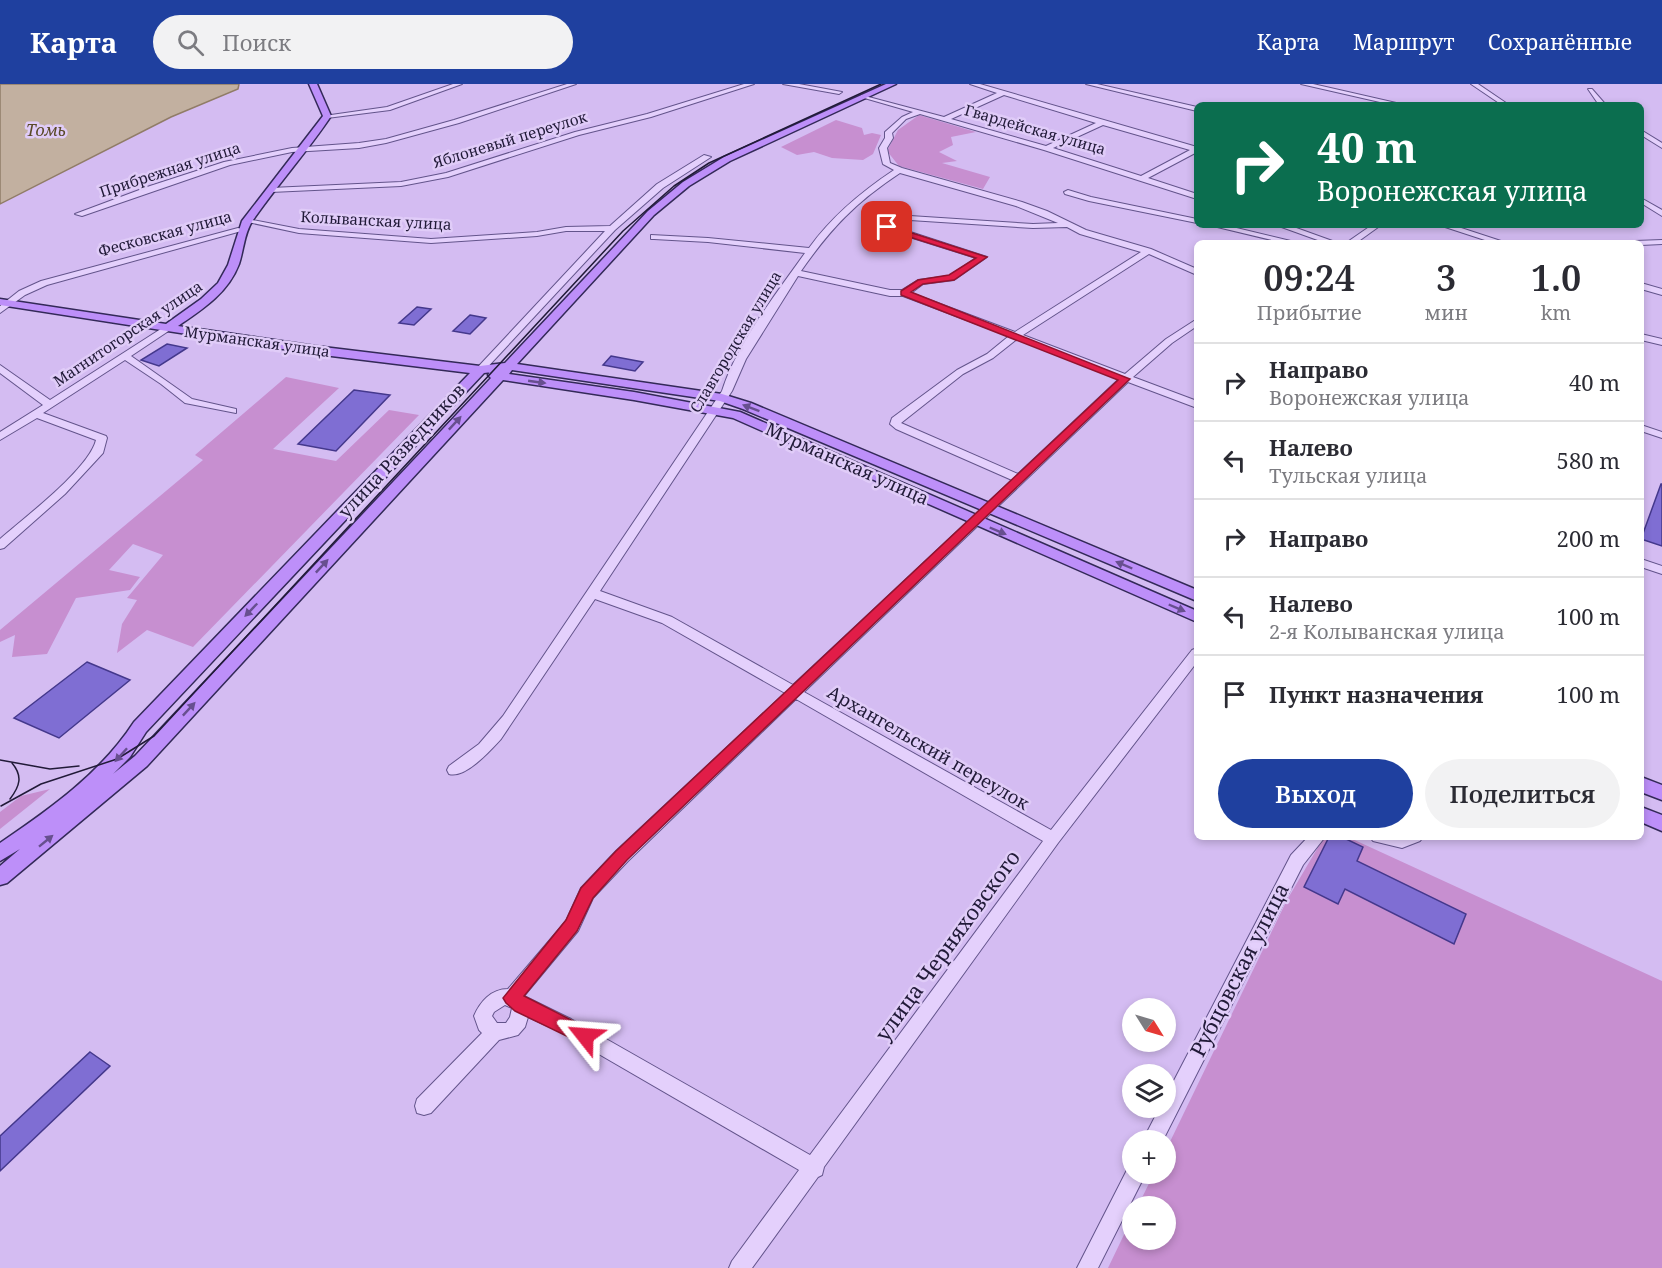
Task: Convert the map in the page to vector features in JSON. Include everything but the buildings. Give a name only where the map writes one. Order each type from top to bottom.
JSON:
[{"type":"main road","points":[[313,84],[327,116]]},
{"type":"main road","name":"улица Разведчиков","points":[[0,877],[141,761],[636,226],[686,184],[727,159],[892,84]]},
{"type":"main road","name":"Фесковская улица","points":[[244,226],[327,116]]},
{"type":"main road","name":"Магнитогорская улица","points":[[167,328],[202,304],[222,285],[233,263],[244,226]]},
{"type":"main road","name":"Мурманская улица","points":[[3,305],[315,350],[503,371],[718,404],[792,424],[1194,595]]},
{"type":"main road","name":"улица Разведчиков","points":[[0,853],[65,807],[115,762],[140,727],[480,370]]},
{"type":"main road","name":"Мурманская улица","points":[[718,404],[736,416],[781,433],[975,521],[1194,616]]},
{"type":"main road","points":[[1644,785],[1662,793]]},
{"type":"main road","points":[[1644,815],[1662,823]]},
{"type":"street","points":[[327,116],[388,109],[459,84]]},
{"type":"street","name":"Прибрежная улица","points":[[79,214],[227,164],[305,148],[354,147],[388,141],[573,84]]},
{"type":"street","name":"Яблоневый переулок","points":[[271,190],[401,184],[448,175],[566,136],[649,116],[752,84]]},
{"type":"street","points":[[786,84],[839,92]]},
{"type":"street","points":[[973,84],[1194,149]]},
{"type":"street","points":[[1089,84],[1194,109]]},
{"type":"street","points":[[1304,84],[1388,102]]},
{"type":"street","points":[[1474,84],[1501,102]]},
{"type":"street","points":[[1590,90],[1600,102]]},
{"type":"street","points":[[944,118],[1003,93]]},
{"type":"street","name":"Гвардейская улица","points":[[863,96],[944,118],[1004,138],[1047,148],[1194,196]]},
{"type":"street","points":[[920,112],[904,118],[888,132],[889,138],[883,148],[887,164],[898,170],[1028,207],[1069,225],[1148,251],[1194,271]]},
{"type":"street","points":[[1047,148],[1103,122]]},
{"type":"street","points":[[1644,134],[1662,146]]},
{"type":"street","points":[[1143,178],[1194,151]]},
{"type":"street","name":"улица Разведчиков","points":[[480,370],[612,228],[660,186],[707,157]]},
{"type":"street","name":"Славгородская улица","points":[[454,770],[472,760],[488,746],[508,720],[727,391],[728,383],[739,361],[810,251],[843,213],[898,170]]},
{"type":"street","points":[[1068,192],[1089,199],[1194,220]]},
{"type":"street","points":[[1644,202],[1662,214]]},
{"type":"street","points":[[904,293],[921,282],[951,278],[983,257],[887,227],[892,221],[910,218],[1033,226],[1069,225]]},
{"type":"street","name":"Колыванская улица","points":[[244,226],[431,241],[537,234],[566,229],[612,228]]},
{"type":"street","name":"Фесковская улица","points":[[3,305],[44,283],[244,226]]},
{"type":"street","points":[[1227,228],[1281,240]]},
{"type":"street","points":[[1290,228],[1325,240]]},
{"type":"street","points":[[1354,240],[1372,228]]},
{"type":"street","points":[[1453,228],[1493,240]]},
{"type":"street","points":[[1296,230],[1302,240]]},
{"type":"street","points":[[654,237],[708,240],[810,251]]},
{"type":"street","points":[[1644,243],[1662,242]]},
{"type":"street","points":[[1019,479],[895,424],[896,420],[960,372],[990,356],[1015,336],[1148,251]]},
{"type":"street","points":[[796,273],[890,293],[904,293],[1194,404]]},
{"type":"street","points":[[1644,287],[1662,292]]},
{"type":"street","points":[[517,1001],[572,926],[587,893],[601,878],[1125,379],[1168,341],[1194,324]]},
{"type":"street","name":"Магнитогорская улица","points":[[0,437],[167,328]]},
{"type":"street","points":[[1644,338],[1662,342]]},
{"type":"street","points":[[125,356],[189,401],[232,411]]},
{"type":"street","points":[[0,368],[50,405]]},
{"type":"street","points":[[0,545],[61,492],[99,451],[102,438],[36,414]]},
{"type":"street","points":[[1644,429],[1662,435]]},
{"type":"street","points":[[1644,564],[1662,570]]},
{"type":"street","name":"Архангельский переулок","points":[[592,593],[667,620],[1053,839]]},
{"type":"street","name":"улица Черняховского","points":[[740,1268],[1053,839],[1194,657]]},
{"type":"street","name":"Рубцовская улица","points":[[1158,1130],[1297,860],[1314,840]]},
{"type":"street","points":[[1392,840],[1402,842],[1407,840]]},
{"type":"street","points":[[517,1001],[522,1017],[513,1028],[504,1033],[494,1033],[486,1028],[483,1020],[485,1010],[492,1002],[502,997],[517,1001],[565,1025],[815,1168]]},
{"type":"street","points":[[424,1106],[494,1033]]},
{"type":"street","points":[[1087,1268],[1130,1184]]},
{"type":"shaded area","points":[[919,115],[976,132],[951,137],[953,145],[939,152],[957,161],[942,163],[990,177],[983,189],[899,166],[887,151],[898,130]]},
{"type":"shaded area","points":[[836,120],[862,128],[864,135],[872,133],[881,135],[873,154],[863,160],[832,158],[814,152],[797,155],[781,147]]},
{"type":"shaded area","points":[[286,377],[339,388],[273,449],[336,461],[389,410],[419,415],[193,647],[147,630],[117,653],[122,624],[137,600],[127,598],[163,555],[133,544],[109,570],[140,577],[130,590],[76,598],[47,654],[12,657],[15,635],[0,642],[0,630],[203,460],[195,455]]},
{"type":"shaded area","points":[[50,789],[0,829],[0,812],[21,796]]},
{"type":"shaded area","points":[[1322,840],[1355,840],[1662,981],[1662,1268],[1108,1268],[1122,1239],[1122,1250],[1176,1250],[1176,1196],[1143,1196],[1149,1184],[1176,1184],[1176,1130],[1287,900]]},
{"type":"water","name":"Томь","points":[[0,84],[239,84],[238,89],[171,117],[0,204]]},
{"type":"tram line","points":[[1,806],[41,784],[117,759],[154,736],[623,231],[674,186],[709,163],[881,84]]},
{"type":"tram line","points":[[0,760],[50,769],[79,766]]},
{"type":"tram line","points":[[10,799],[19,781],[18,772],[12,763]]},
{"type":"route","points":[[585,1036],[521,1005],[512,998],[572,926],[587,893],[622,856],[1125,379],[904,293],[916,283],[951,278],[983,257],[887,227]]}]
